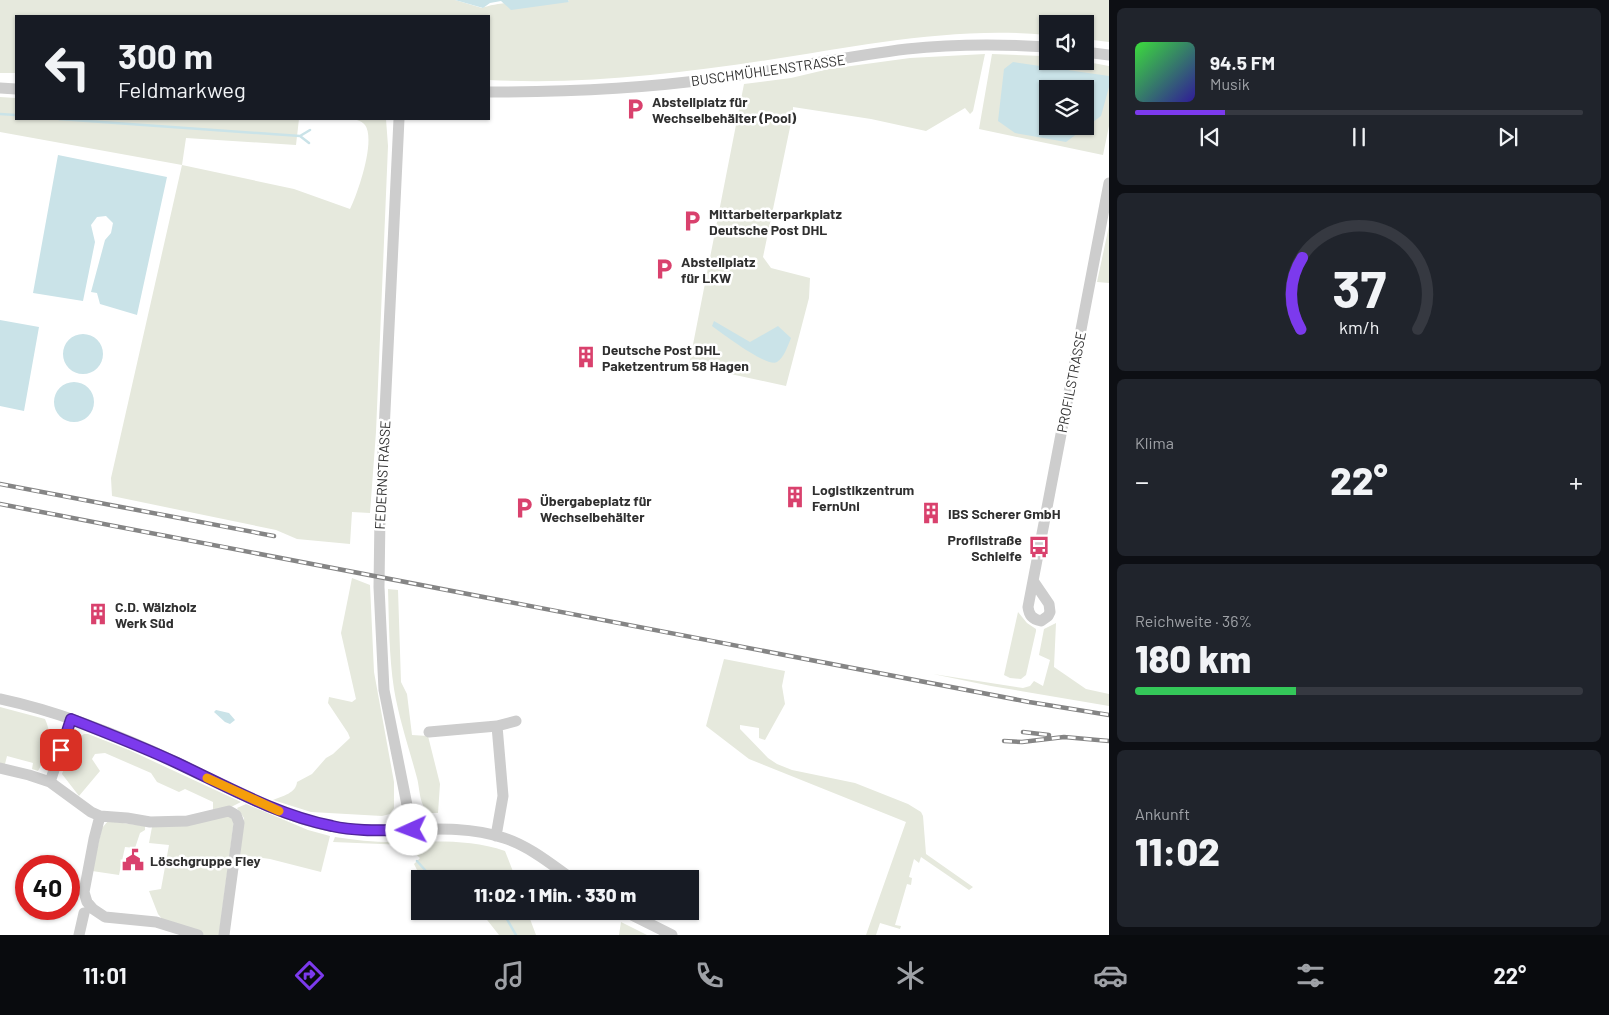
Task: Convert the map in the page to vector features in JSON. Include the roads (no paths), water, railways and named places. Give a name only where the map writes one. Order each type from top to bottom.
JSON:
[{"type":"street","name":"BUSCHMÜHLENSTRASSE","points":[[490,92],[553,92],[661,85],[769,71],[908,49],[990,44],[1039,47]]},
{"type":"street","points":[[1094,53],[1109,55]]},
{"type":"street","points":[[0,88],[15,89]]},
{"type":"street","name":"FEDERNSTRASSE","points":[[399,120],[379,537],[379,587],[384,690],[412,830]]},
{"type":"street","name":"PROFILSTRASSE","points":[[1034,582],[1042,530],[1109,182]]},
{"type":"street","points":[[0,699],[71,719],[149,750],[286,814],[312,822],[344,828],[465,831],[496,836],[506,838],[530,850],[559,870]]},
{"type":"street","points":[[50,782],[71,719]]},
{"type":"street","points":[[429,732],[497,726],[516,721]]},
{"type":"street","points":[[496,836],[503,796],[497,726]]},
{"type":"street","points":[[0,768],[50,782],[91,812],[100,816],[150,822],[187,821],[222,812],[231,812],[236,815],[239,823],[224,935]]},
{"type":"street","points":[[100,816],[84,892],[87,902],[93,909],[105,917],[156,922],[198,935]]},
{"type":"street","points":[[79,935],[84,913]]},
{"type":"street","points":[[642,920],[672,935]]},
{"type":"water","points":[[455,0],[568,0],[569,2],[511,10],[501,1],[490,3],[483,8]]},
{"type":"water","points":[[1013,62],[1039,66],[1039,70],[1068,70],[1109,76],[1109,87],[1101,116],[1094,121],[1094,80],[1039,80],[1039,135],[1075,135],[1066,142],[1015,133],[998,121],[1004,69]]},
{"type":"water","points":[[58,155],[167,177],[137,315],[100,304],[97,293],[91,292],[105,240],[111,233],[113,223],[106,216],[97,217],[91,225],[95,242],[83,301],[33,293]]},
{"type":"water","points":[[0,320],[39,327],[24,411],[0,406]]},
{"type":"water","points":[[714,321],[750,342],[778,326],[791,338],[782,358],[777,362],[772,362],[764,360],[745,349],[712,326]]},
{"type":"water","points":[[83,334],[97,340],[103,354],[97,368],[83,374],[69,368],[63,354],[69,340]]},
{"type":"water","points":[[70,382],[78,382],[85,385],[91,391],[94,402],[91,413],[85,419],[78,422],[70,422],[63,419],[57,413],[54,406],[54,398],[57,391],[63,385]]},
{"type":"water","points":[[216,710],[229,713],[235,720],[230,724],[225,722],[214,712]]},
{"type":"waterway","points":[[0,114],[15,115]]},
{"type":"waterway","points":[[73,120],[300,136],[310,130]]},
{"type":"waterway","points":[[300,136],[309,143]]},
{"type":"waterway","points":[[417,861],[425,870]]},
{"type":"waterway","points":[[507,920],[516,935]]},
{"type":"railway","points":[[0,484],[274,536]]},
{"type":"railway","points":[[0,504],[1029,702],[1109,715]]},
{"type":"railway","points":[[1023,732],[1049,735]]},
{"type":"railway","points":[[1004,741],[1022,742],[1064,737],[1109,741]]},
{"type":"place","name":"Abstellplatz für Wechselbehälter (Pool)","points":[[635,109]]},
{"type":"place","name":"Mittarbeiterparkplatz Deutsche Post DHL","points":[[692,221]]},
{"type":"place","name":"Abstellplatz für LKW","points":[[664,269]]},
{"type":"place","name":"Deutsche Post DHL Paketzentrum 58 Hagen","points":[[586,357]]},
{"type":"place","name":"Logistikzentrum FernUni","points":[[795,497]]},
{"type":"place","name":"Übergabeplatz für Wechselbehälter","points":[[524,508]]},
{"type":"place","name":"IBS Scherer GmbH","points":[[931,513]]},
{"type":"place","name":"Profilstraße Schleife","points":[[1039,547]]},
{"type":"place","name":"C.D. Wälzholz Werk Süd","points":[[98,614]]},
{"type":"place","name":"Löschgruppe Fley","points":[[133,860]]}]
